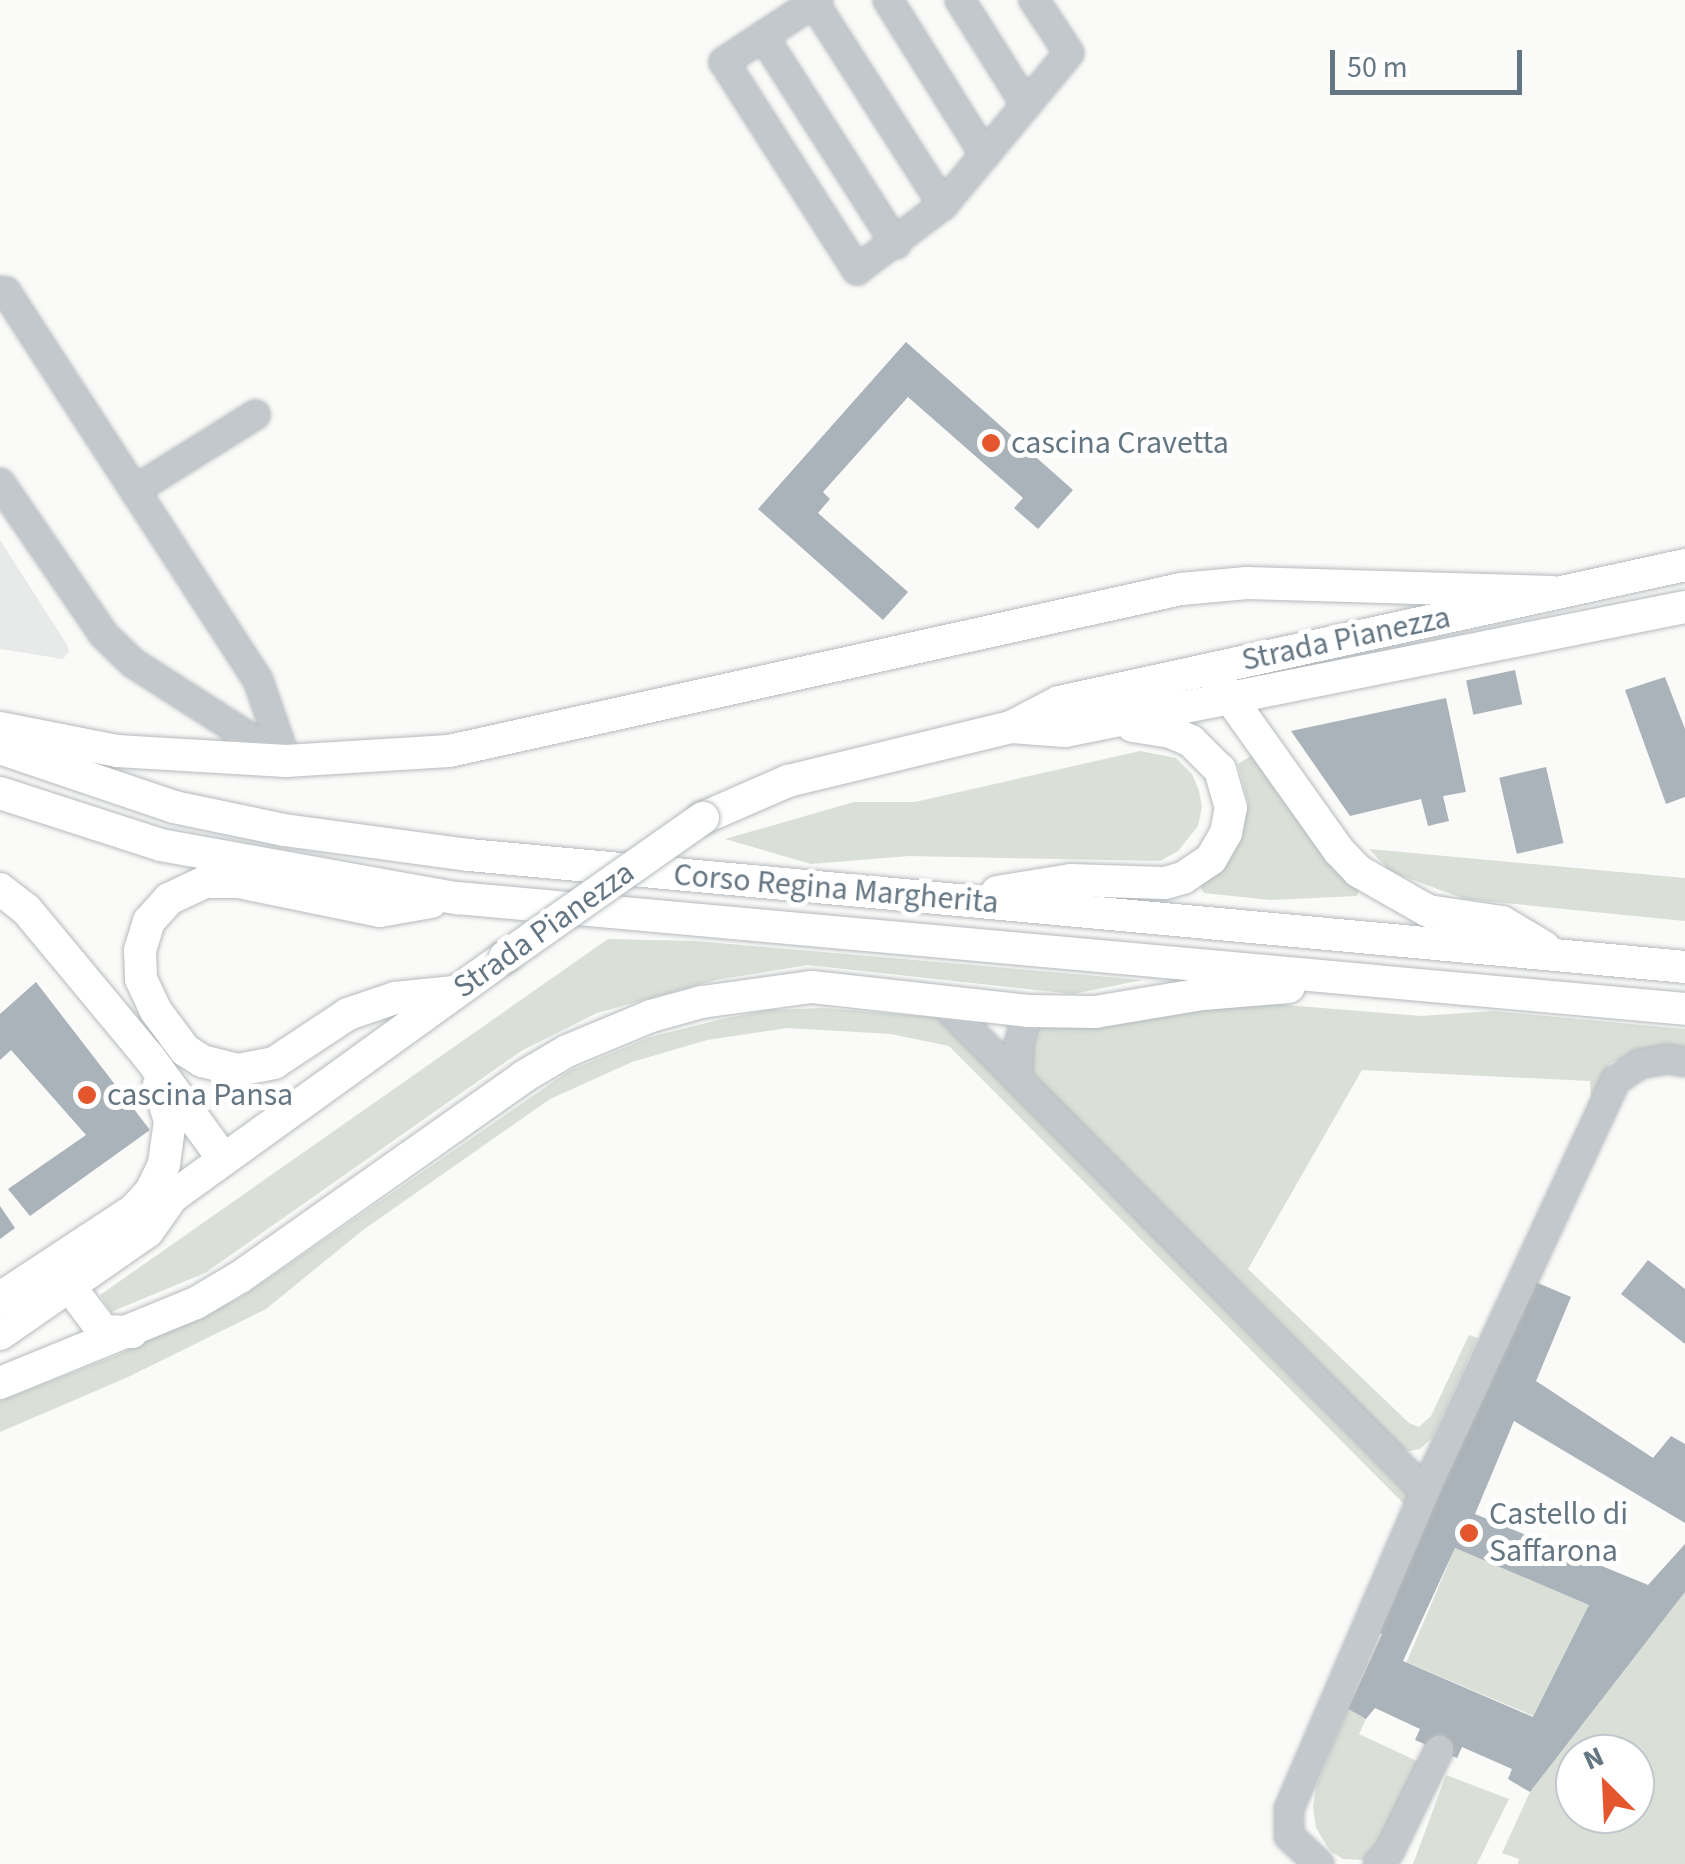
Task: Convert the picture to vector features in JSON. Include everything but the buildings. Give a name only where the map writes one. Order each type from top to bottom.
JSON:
[{"type":"main road","points":[[0,728],[116,751],[286,762],[449,751],[1181,589],[1248,583],[1468,601],[1553,592],[1685,565]]},
{"type":"main road","points":[[1463,650],[1476,625],[1468,601]]},
{"type":"main road","name":"Strada Pianezza","points":[[172,1196],[703,818],[743,797],[837,768],[1011,727],[1059,702],[1210,668],[1468,601]]},
{"type":"main road","name":"Strada Pianezza","points":[[1011,727],[1065,730],[1103,724],[1685,607]]},
{"type":"main road","points":[[1210,668],[1339,851],[1378,886],[1428,911],[1502,922],[1552,951]]},
{"type":"main road","points":[[1274,757],[1268,722],[1274,704],[1287,688]]},
{"type":"main road","points":[[946,900],[1072,880],[1166,884],[1184,878],[1211,859],[1226,834],[1231,808],[1226,781],[1212,758],[1172,732],[1103,724]]},
{"type":"main road","name":"Corso Regina Margherita","points":[[0,748],[174,807],[284,830],[468,855],[1552,951],[1685,967]]},
{"type":"main road","name":"Corso Regina Margherita","points":[[0,794],[161,845],[457,898],[1685,1009]]},
{"type":"main road","points":[[454,992],[395,998],[348,1014],[274,1063],[238,1070],[202,1061],[186,1050],[146,996],[139,965],[144,933],[158,909],[168,898],[205,882],[239,882],[380,911],[457,898]]},
{"type":"main road","points":[[0,889],[26,909],[149,1057],[224,1160]]},
{"type":"main road","points":[[0,1383],[132,1332],[240,1276],[490,1099],[605,1033],[702,1002],[812,986],[1028,1011],[1095,1012],[1203,994],[1372,979]]},
{"type":"main road","points":[[0,1334],[151,1191],[168,1142],[166,1101],[149,1057]]},
{"type":"main road","points":[[134,1210],[172,1196]]},
{"type":"main road","points":[[0,1298],[61,1275],[148,1232],[172,1196]]},
{"type":"main road","points":[[61,1275],[103,1331],[132,1332]]},
{"type":"street","points":[[888,0],[986,155]]},
{"type":"street","points":[[960,0],[1026,105]]},
{"type":"street","points":[[943,205],[816,2],[724,62],[857,270],[943,205],[1069,52],[1034,0]]},
{"type":"street","points":[[763,36],[896,244]]},
{"type":"street","points":[[0,291],[6,292],[258,680],[286,762]]},
{"type":"street","points":[[135,490],[255,416]]},
{"type":"street","points":[[0,483],[104,635],[133,662],[286,762]]},
{"type":"street","points":[[942,1002],[1425,1492]]},
{"type":"street","points":[[1018,1079],[1018,1043],[1028,1011]]},
{"type":"street","points":[[1315,1862],[1289,1836],[1289,1809],[1425,1492],[1616,1080],[1640,1064],[1667,1059],[1685,1062]]},
{"type":"street","points":[[1378,1864],[1389,1852],[1439,1750]]},
{"type":"shaded area","points":[[0,540],[66,643],[69,651],[63,659],[0,649]]},
{"type":"shaded area","points":[[1140,751],[1176,758],[1192,774],[1202,807],[1198,826],[1178,851],[1160,861],[909,856],[811,864],[725,839],[854,802],[915,802]]},
{"type":"shaded area","points":[[1252,755],[1359,890],[1357,896],[1270,900],[1204,893],[1198,883],[1241,838],[1248,802],[1238,764]]},
{"type":"shaded area","points":[[1369,849],[1685,878],[1685,921],[1465,899],[1391,872]]},
{"type":"shaded area","points":[[608,939],[695,941],[1143,980],[1073,994],[808,965],[716,980],[597,1013],[521,1051],[205,1273],[111,1312],[100,1295]]},
{"type":"shaded area","points":[[1273,1004],[1421,1016],[1492,1011],[1685,1029],[1685,1050],[1646,1049],[1610,1063],[1556,1190],[1553,1188],[1591,1098],[1590,1081],[1362,1070],[1248,1269],[1409,1423],[1419,1427],[1431,1416],[1469,1335],[1478,1338],[1432,1438],[1420,1449],[1409,1451],[1394,1446],[1033,1078],[1030,1047],[1037,1024]]},
{"type":"shaded area","points":[[823,1008],[946,1018],[1411,1488],[1405,1505],[949,1046],[891,1034],[788,1028],[707,1040],[632,1062],[550,1099],[363,1230],[266,1309],[128,1377],[0,1432],[0,1401],[115,1356],[240,1298],[569,1071],[650,1037],[722,1019],[770,1010]]},
{"type":"shaded area","points":[[1455,1548],[1589,1605],[1541,1719],[1407,1662]]},
{"type":"shaded area","points":[[1685,1592],[1685,1864],[1518,1864],[1519,1859],[1502,1853],[1530,1792],[1555,1760],[1555,1834],[1655,1834],[1655,1734],[1575,1734]]},
{"type":"shaded area","points":[[1348,1709],[1366,1719],[1359,1734],[1419,1762],[1378,1852],[1365,1860],[1343,1859],[1330,1851],[1316,1828],[1313,1807],[1316,1787]]},
{"type":"shaded area","points":[[1446,1775],[1509,1799],[1477,1864],[1413,1864]]},
{"type":"place","name":"cascina Cravetta","points":[[991,443]]},
{"type":"place","name":"cascina Pansa","points":[[87,1095]]},
{"type":"place","name":"Castello di Saffarona","points":[[1469,1533]]}]
